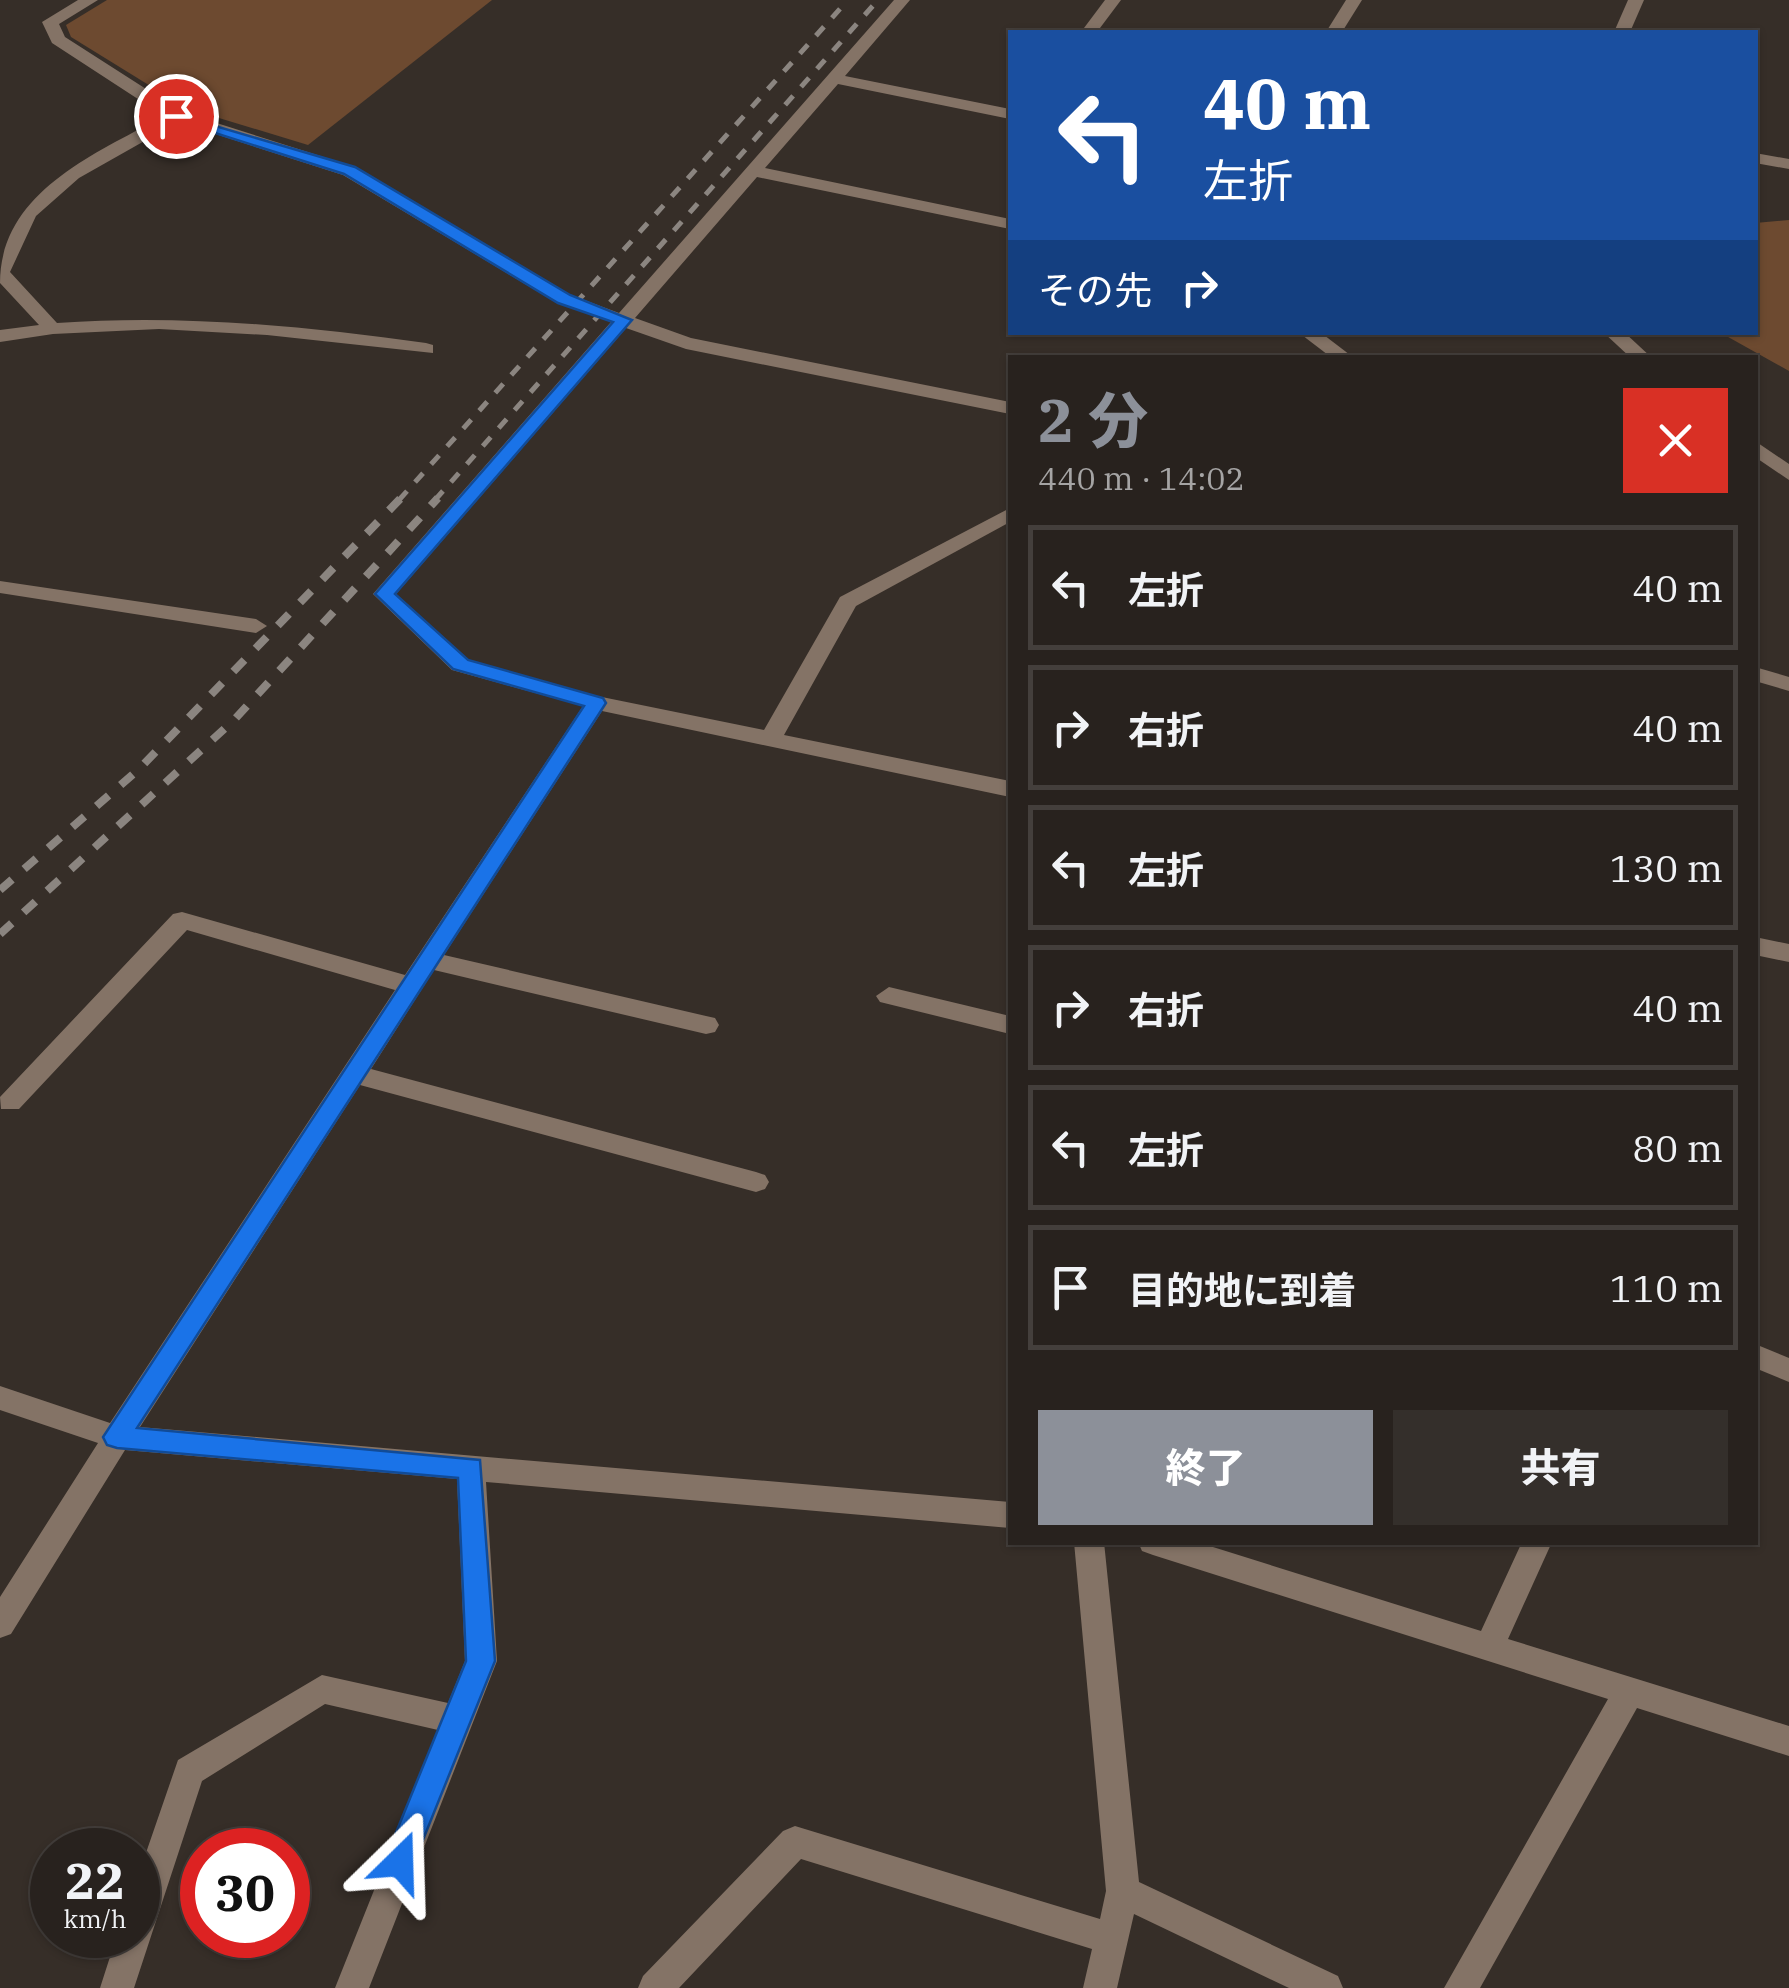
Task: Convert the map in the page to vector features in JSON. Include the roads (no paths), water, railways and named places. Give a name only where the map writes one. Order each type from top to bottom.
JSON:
[{"type":"street","points":[[90,0],[50,22],[58,40],[176,116],[350,170],[564,299],[686,343],[1008,408]]},
{"type":"street","points":[[902,0],[384,594],[460,665],[596,703],[1008,790]]},
{"type":"street","points":[[1090,30],[1113,0]]},
{"type":"street","points":[[1335,30],[1354,0]]},
{"type":"street","points":[[1623,30],[1636,0]]},
{"type":"street","points":[[832,78],[1008,114]]},
{"type":"street","points":[[52,327],[1,273],[28,214],[73,174],[176,116]]},
{"type":"street","points":[[1758,159],[1789,164]]},
{"type":"street","points":[[755,171],[1008,224]]},
{"type":"street","points":[[0,336],[52,327],[267,326],[426,350]]},
{"type":"street","points":[[1311,335],[1341,355]]},
{"type":"street","points":[[1615,335],[1639,355]]},
{"type":"street","points":[[1758,449],[1789,474]]},
{"type":"street","points":[[770,739],[848,602],[1008,515]]},
{"type":"street","points":[[0,588],[256,626]]},
{"type":"street","points":[[1758,675],[1789,684]]},
{"type":"street","points":[[0,1624],[117,1437],[596,703]]},
{"type":"street","points":[[10,1102],[182,920],[411,986]]},
{"type":"street","points":[[1758,947],[1789,953]]},
{"type":"street","points":[[428,960],[706,1026]]},
{"type":"street","points":[[888,996],[1008,1025]]},
{"type":"street","points":[[354,1074],[756,1182]]},
{"type":"street","points":[[1758,1357],[1789,1370]]},
{"type":"street","points":[[0,1398],[117,1437],[1008,1515]]},
{"type":"street","points":[[352,1988],[480,1661],[471,1468]]},
{"type":"street","points":[[1089,1545],[1123,1891],[1100,1988]]},
{"type":"street","points":[[1163,1545],[1789,1741]]},
{"type":"street","points":[[1489,1648],[1536,1545]]},
{"type":"street","points":[[160,1859],[189,1771],[322,1689],[457,1720]]},
{"type":"street","points":[[1461,1988],[1629,1691]]},
{"type":"street","points":[[655,1988],[795,1842],[1112,1939]]},
{"type":"street","points":[[1123,1891],[1326,1988]]},
{"type":"street","points":[[116,1988],[126,1958]]},
{"type":"railway","points":[[399,500],[848,0]]},
{"type":"railway","points":[[435,500],[878,0]]},
{"type":"railway","points":[[0,890],[139,769],[401,498]]},
{"type":"railway","points":[[0,934],[234,720],[438,498]]}]
